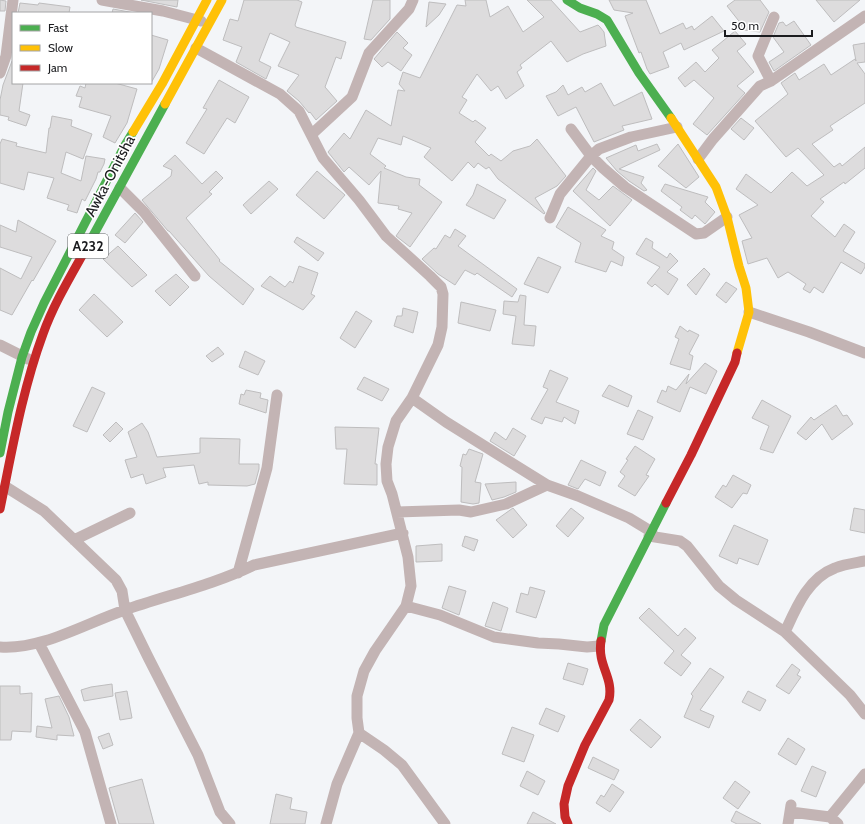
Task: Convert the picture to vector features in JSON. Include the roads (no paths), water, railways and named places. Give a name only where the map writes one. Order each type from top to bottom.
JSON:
[{"type":"main road","name":"Awka-Onitsha","points":[[0,453],[4,411],[31,332],[44,303],[125,145],[162,84],[207,0]]},
{"type":"main road","name":"Awka-Onitsha","points":[[0,510],[6,488],[20,414],[42,334],[57,301],[222,0]]},
{"type":"main road","points":[[567,0],[580,8],[597,14],[607,20],[639,73],[677,127],[716,187],[727,217],[746,288],[749,312],[735,362],[692,455],[604,625],[600,646],[601,662],[608,677],[611,693],[609,700],[585,745],[568,786],[564,804],[565,817],[568,824]]},
{"type":"street","points":[[0,73],[6,56],[13,0]]},
{"type":"street","points":[[102,0],[163,11],[210,23]]},
{"type":"street","points":[[312,134],[352,98],[369,53],[409,9],[413,0]]},
{"type":"street","points":[[698,159],[713,139],[760,86],[771,81],[865,16]]},
{"type":"street","points":[[771,81],[758,56],[774,18]]},
{"type":"street","points":[[196,48],[280,94],[299,110],[323,158],[386,236],[430,276],[440,287],[443,294],[442,327],[438,345],[412,398],[396,422],[387,452],[387,481],[397,512],[408,557],[411,586],[406,606],[375,651],[364,672],[357,696],[359,733],[337,784],[326,824]]},
{"type":"street","points":[[550,218],[560,194],[591,156],[599,149],[631,137],[677,127]]},
{"type":"street","points":[[571,129],[591,156],[625,187],[696,234],[704,234],[727,217]]},
{"type":"street","points":[[120,188],[144,212],[195,276]]},
{"type":"street","points":[[749,312],[865,353]]},
{"type":"street","points":[[0,345],[34,362]]},
{"type":"street","points":[[238,573],[267,468],[277,395]]},
{"type":"street","points":[[412,398],[446,422],[547,485],[578,496],[629,518],[651,534],[680,541],[687,546],[719,586],[736,600],[785,632],[850,695],[865,714]]},
{"type":"street","points":[[397,512],[459,510],[471,512],[506,504],[547,485]]},
{"type":"street","points":[[6,488],[44,511],[116,580],[122,591],[126,610],[148,657],[198,755],[220,812],[230,824]]},
{"type":"street","points":[[74,540],[130,513]]},
{"type":"street","points":[[0,647],[9,648],[39,642],[126,610],[192,590],[238,573],[254,565],[402,533]]},
{"type":"street","points":[[785,632],[798,604],[808,589],[823,574],[834,568],[865,561]]},
{"type":"street","points":[[406,606],[440,615],[494,637],[538,643],[587,647],[600,646]]},
{"type":"street","points":[[39,642],[85,732],[111,824]]},
{"type":"street","points":[[359,733],[384,750],[402,766],[445,824]]},
{"type":"street","points":[[788,824],[790,808],[834,820],[865,774]]}]
